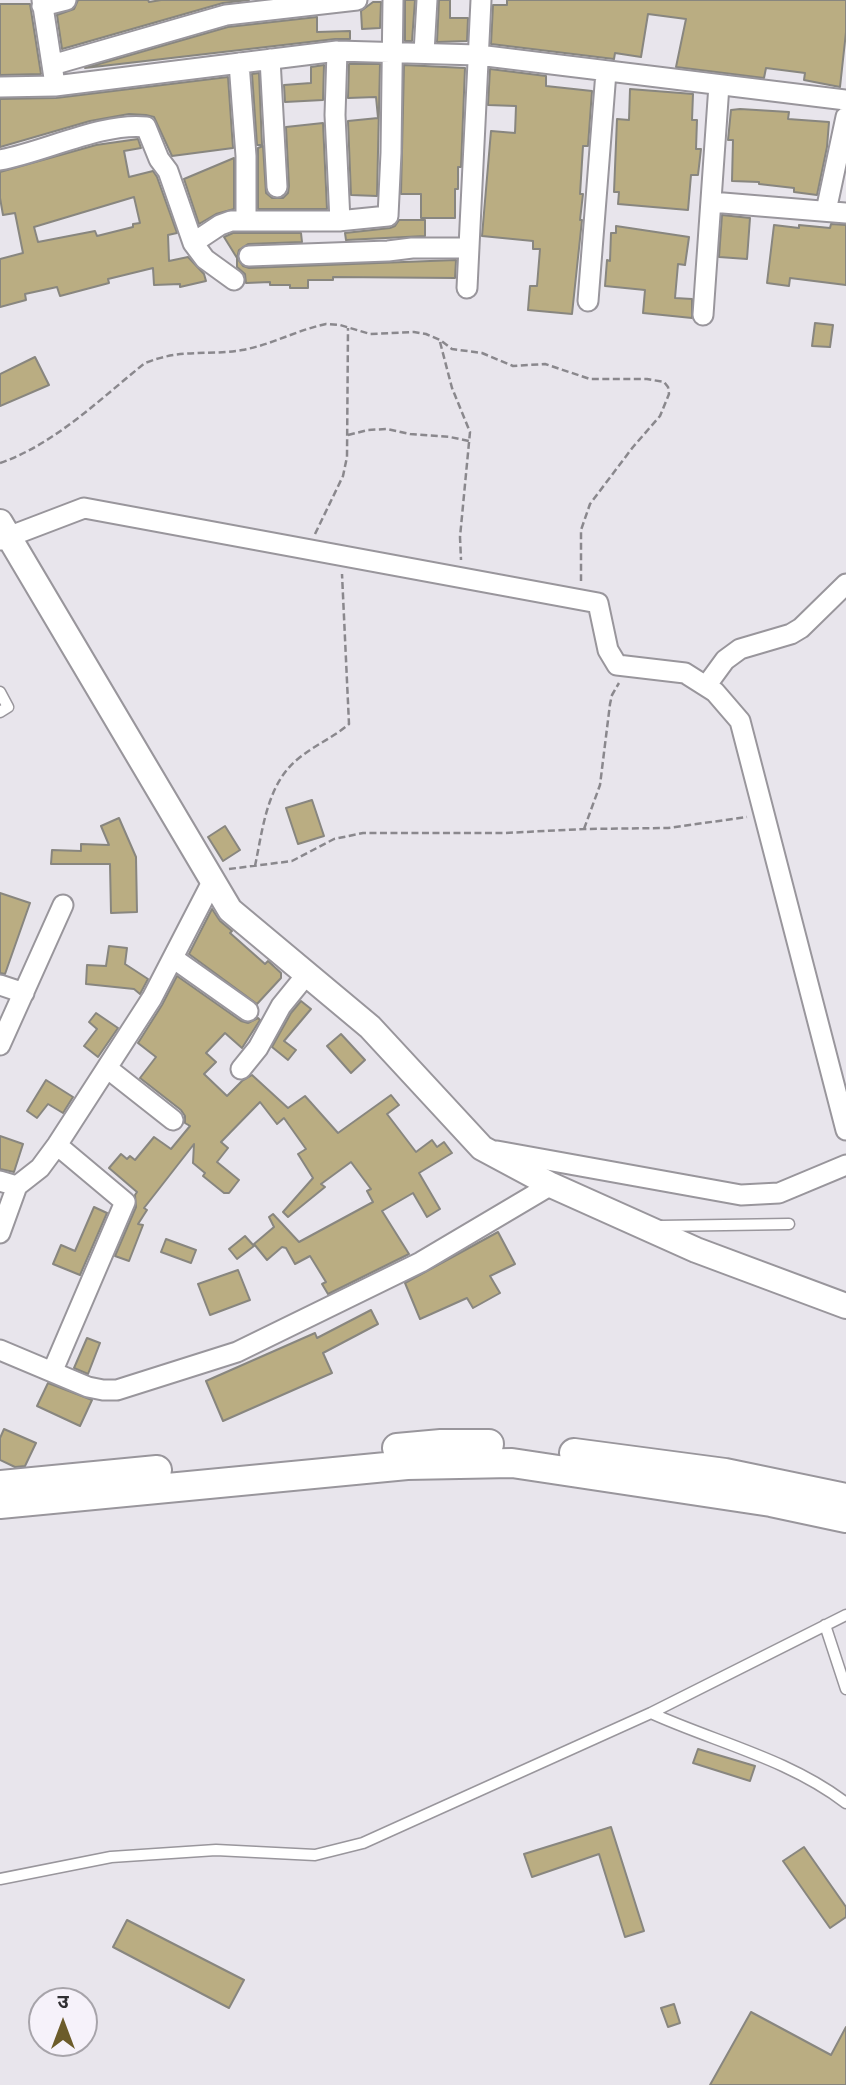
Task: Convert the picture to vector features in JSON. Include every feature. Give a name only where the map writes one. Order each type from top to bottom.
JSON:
[{"type":"main road","points":[[0,1485],[441,1444],[505,1444],[725,1473],[846,1498]]},
{"type":"main road","points":[[0,1504],[384,1467],[512,1463],[771,1502],[846,1518]]},
{"type":"street","points":[[55,86],[42,3],[66,0]]},
{"type":"street","points":[[52,65],[226,15],[357,0]]},
{"type":"street","points":[[193,243],[224,222],[340,221],[388,216],[393,0]]},
{"type":"street","points":[[424,53],[427,0]]},
{"type":"street","points":[[467,288],[481,0]]},
{"type":"street","points":[[337,51],[335,115],[340,221]]},
{"type":"street","points":[[0,88],[55,86],[337,51],[478,55],[846,100]]},
{"type":"street","points":[[270,59],[277,187]]},
{"type":"street","points":[[239,63],[246,156],[246,220]]},
{"type":"street","points":[[588,301],[606,72]]},
{"type":"street","points":[[703,315],[719,85]]},
{"type":"street","points":[[711,202],[836,212],[846,117]]},
{"type":"street","points":[[0,160],[102,130],[146,127],[159,159],[168,170],[193,243],[205,259],[234,280]]},
{"type":"street","points":[[249,256],[469,248]]},
{"type":"street","points":[[846,1130],[740,720],[715,692],[685,673],[617,665],[607,645],[598,603],[84,508],[3,533],[230,910],[370,1027],[482,1148],[551,1185],[696,1250],[846,1306]]},
{"type":"street","points":[[706,686],[724,660],[740,649],[791,634],[801,628],[846,584]]},
{"type":"street","points":[[0,1233],[8,1183],[40,1168],[57,1145],[152,998],[211,877]]},
{"type":"street","points":[[0,1045],[63,905]]},
{"type":"street","points":[[173,958],[248,1011]]},
{"type":"street","points":[[241,1069],[258,1048],[281,1006],[307,974]]},
{"type":"street","points":[[0,985],[24,993]]},
{"type":"street","points":[[107,1068],[173,1120]]},
{"type":"street","points":[[53,1370],[125,1202],[57,1145]]},
{"type":"street","points":[[482,1148],[741,1195],[779,1194],[846,1165]]},
{"type":"street","points":[[0,1350],[53,1370],[88,1387],[117,1390],[237,1352],[421,1262],[551,1185]]},
{"type":"lane","points":[[0,692],[8,707],[0,712]]},
{"type":"lane","points":[[642,1226],[789,1224]]},
{"type":"lane","points":[[0,1879],[111,1857],[216,1850],[315,1855],[363,1843],[651,1713],[846,1615]]},
{"type":"lane","points":[[825,1625],[846,1689]]},
{"type":"lane","points":[[651,1713],[681,1727],[744,1749],[822,1785],[846,1803]]},
{"type":"path","points":[[0,463],[15,458],[76,419],[145,363],[165,355],[242,350],[326,324],[370,334],[414,332],[440,340],[452,349],[482,353],[513,366],[545,364],[590,379],[647,379],[664,382],[668,387],[668,394],[660,416],[590,504],[582,530],[582,600]]},
{"type":"path","points":[[308,550],[343,476],[347,457],[348,328]]},
{"type":"path","points":[[440,340],[452,388],[466,419],[470,441],[460,537],[462,578]]},
{"type":"path","points":[[348,435],[387,429],[470,441]]},
{"type":"path","points":[[255,866],[272,795],[283,775],[298,759],[346,727],[350,720],[341,556]]},
{"type":"path","points":[[584,829],[602,774],[612,695],[631,667]]},
{"type":"path","points":[[211,877],[255,866],[292,861],[334,839],[355,834],[505,833],[676,827],[765,815]]},
{"type":"building","points":[[78,0],[249,0],[223,3],[62,49],[57,15],[74,9]]},
{"type":"building","points":[[405,0],[415,0],[412,41],[405,41]]},
{"type":"building","points":[[439,0],[450,0],[450,18],[468,18],[467,41],[437,42]]},
{"type":"building","points":[[507,0],[846,0],[846,32],[840,87],[804,80],[805,73],[766,68],[764,78],[676,67],[686,19],[648,14],[641,57],[615,53],[614,59],[491,44],[493,5],[507,5]]},
{"type":"building","points":[[373,2],[381,2],[380,28],[362,29],[361,11]]},
{"type":"building","points":[[0,4],[30,4],[41,74],[0,75]]},
{"type":"building","points":[[317,17],[317,32],[350,31],[350,39],[85,68],[228,27]]},
{"type":"building","points":[[349,64],[380,64],[377,196],[351,195],[348,121],[378,118],[376,97],[348,98]]},
{"type":"building","points":[[324,65],[323,100],[285,102],[284,85],[311,83],[311,67]]},
{"type":"building","points":[[404,65],[465,68],[461,167],[458,167],[458,189],[455,189],[455,218],[421,218],[421,194],[401,194]]},
{"type":"building","points":[[490,69],[546,76],[546,86],[592,91],[588,146],[583,146],[580,194],[583,194],[582,220],[572,314],[528,310],[530,286],[537,286],[540,249],[533,249],[533,241],[482,236],[491,131],[515,133],[516,106],[488,105]]},
{"type":"building","points":[[259,73],[262,145],[257,145],[252,74]]},
{"type":"building","points":[[228,77],[233,148],[172,156],[154,117],[129,114],[90,121],[0,147],[0,99],[56,98]]},
{"type":"building","points":[[630,89],[693,94],[692,120],[697,120],[696,149],[701,149],[698,175],[691,175],[688,210],[618,204],[619,192],[614,192],[617,119],[629,120]]},
{"type":"building","points":[[731,110],[789,112],[788,119],[829,122],[817,195],[794,192],[794,188],[759,182],[732,181],[733,140],[728,140]]},
{"type":"building","points":[[323,123],[327,209],[258,209],[258,148],[263,146],[266,193],[272,198],[283,198],[288,193],[289,186],[286,127]]},
{"type":"building","points":[[138,139],[141,148],[124,151],[129,177],[153,171],[157,177],[177,233],[168,235],[169,261],[188,257],[204,274],[206,281],[180,287],[180,284],[154,285],[153,268],[108,279],[109,283],[60,296],[57,287],[25,294],[26,300],[0,307],[0,259],[23,253],[15,213],[3,215],[0,172],[96,145]],"holes":[[[134,197],[140,223],[97,236],[95,231],[38,242],[34,227]]]},
{"type":"building","points":[[234,158],[234,209],[216,214],[199,224],[184,179]]},
{"type":"building","points":[[722,215],[750,218],[747,259],[719,257]]},
{"type":"building","points":[[399,220],[425,220],[425,236],[346,240],[345,233],[390,228]]},
{"type":"building","points":[[831,224],[846,225],[846,285],[790,278],[789,286],[767,283],[774,225],[830,228]]},
{"type":"building","points":[[616,226],[689,237],[685,265],[678,264],[675,298],[692,299],[692,318],[643,313],[645,290],[605,286],[607,260],[610,261],[611,233],[616,233]]},
{"type":"building","points":[[233,233],[301,233],[302,242],[248,244],[239,250],[237,258],[224,237]]},
{"type":"building","points":[[237,258],[243,266],[249,268],[456,260],[455,278],[333,277],[333,280],[308,280],[308,288],[290,288],[290,285],[270,285],[270,282],[246,283],[245,274],[237,267]]},
{"type":"building","points":[[815,323],[833,325],[830,347],[812,346]]},
{"type":"building","points":[[35,357],[49,385],[0,406],[0,374]]},
{"type":"building","points":[[312,800],[324,836],[298,844],[286,808]]},
{"type":"building","points":[[119,818],[136,857],[137,912],[111,913],[110,864],[51,864],[52,850],[81,851],[81,844],[109,845],[101,826]]},
{"type":"building","points":[[225,826],[240,850],[223,861],[208,837]]},
{"type":"building","points":[[0,893],[30,903],[5,974],[0,973]]},
{"type":"building","points":[[212,909],[220,921],[232,931],[230,933],[265,964],[268,961],[281,973],[281,978],[257,1004],[189,954]]},
{"type":"building","points":[[109,946],[127,948],[125,964],[148,979],[140,994],[134,989],[86,984],[87,965],[106,966]]},
{"type":"building","points":[[177,976],[241,1021],[248,1023],[258,1018],[260,1020],[242,1048],[225,1033],[206,1053],[216,1062],[204,1074],[227,1096],[252,1075],[288,1108],[305,1096],[338,1133],[391,1095],[399,1105],[387,1114],[416,1152],[432,1140],[437,1147],[444,1142],[452,1153],[419,1173],[440,1209],[427,1217],[413,1193],[382,1211],[409,1254],[328,1294],[322,1284],[326,1282],[310,1256],[295,1264],[286,1248],[282,1247],[267,1260],[254,1244],[274,1227],[269,1217],[273,1214],[299,1242],[373,1202],[367,1191],[371,1189],[351,1162],[321,1184],[325,1187],[288,1217],[283,1212],[313,1178],[298,1154],[306,1149],[284,1118],[277,1124],[260,1102],[221,1142],[228,1148],[217,1162],[239,1180],[229,1193],[224,1193],[203,1176],[205,1173],[193,1163],[194,1144],[144,1208],[147,1210],[138,1224],[143,1225],[129,1261],[115,1256],[136,1207],[137,1192],[109,1168],[121,1154],[127,1159],[130,1156],[135,1160],[154,1137],[171,1149],[190,1126],[185,1123],[181,1110],[140,1078],[156,1057],[138,1043]]},
{"type":"building","points":[[301,1001],[311,1009],[284,1041],[296,1050],[288,1060],[272,1047]]},
{"type":"building","points":[[96,1013],[118,1028],[98,1057],[84,1046],[97,1029],[89,1022]]},
{"type":"building","points":[[341,1034],[365,1060],[351,1073],[327,1046]]},
{"type":"building","points":[[46,1080],[73,1097],[63,1113],[48,1104],[37,1118],[27,1111]]},
{"type":"building","points":[[0,1136],[23,1144],[14,1172],[0,1169]]},
{"type":"building","points":[[94,1207],[107,1213],[80,1275],[53,1264],[61,1245],[75,1251]]},
{"type":"building","points":[[498,1232],[515,1264],[490,1276],[500,1293],[473,1308],[467,1298],[420,1319],[405,1283]]},
{"type":"building","points":[[245,1236],[254,1246],[237,1259],[229,1249]]},
{"type":"building","points":[[166,1239],[196,1250],[191,1263],[161,1252]]},
{"type":"building","points":[[238,1270],[250,1300],[210,1315],[198,1284]]},
{"type":"building","points":[[371,1310],[378,1324],[323,1353],[332,1373],[223,1421],[206,1381],[315,1333],[317,1338]]},
{"type":"building","points":[[87,1338],[100,1343],[88,1374],[74,1368]]},
{"type":"building","points":[[48,1383],[92,1400],[80,1426],[37,1406]]},
{"type":"building","points":[[4,1429],[36,1443],[25,1466],[15,1467],[0,1460],[0,1438]]},
{"type":"building","points":[[698,1749],[755,1766],[750,1781],[693,1763]]},
{"type":"building","points":[[611,1827],[644,1931],[625,1937],[599,1854],[532,1877],[524,1854]]},
{"type":"building","points":[[804,1847],[846,1907],[846,1917],[830,1928],[783,1861]]},
{"type":"building","points":[[127,1920],[244,1980],[229,2008],[113,1947]]},
{"type":"building","points":[[674,2004],[680,2023],[668,2027],[661,2008]]},
{"type":"building","points":[[751,2012],[831,2055],[846,2027],[846,2085],[710,2085]]}]
